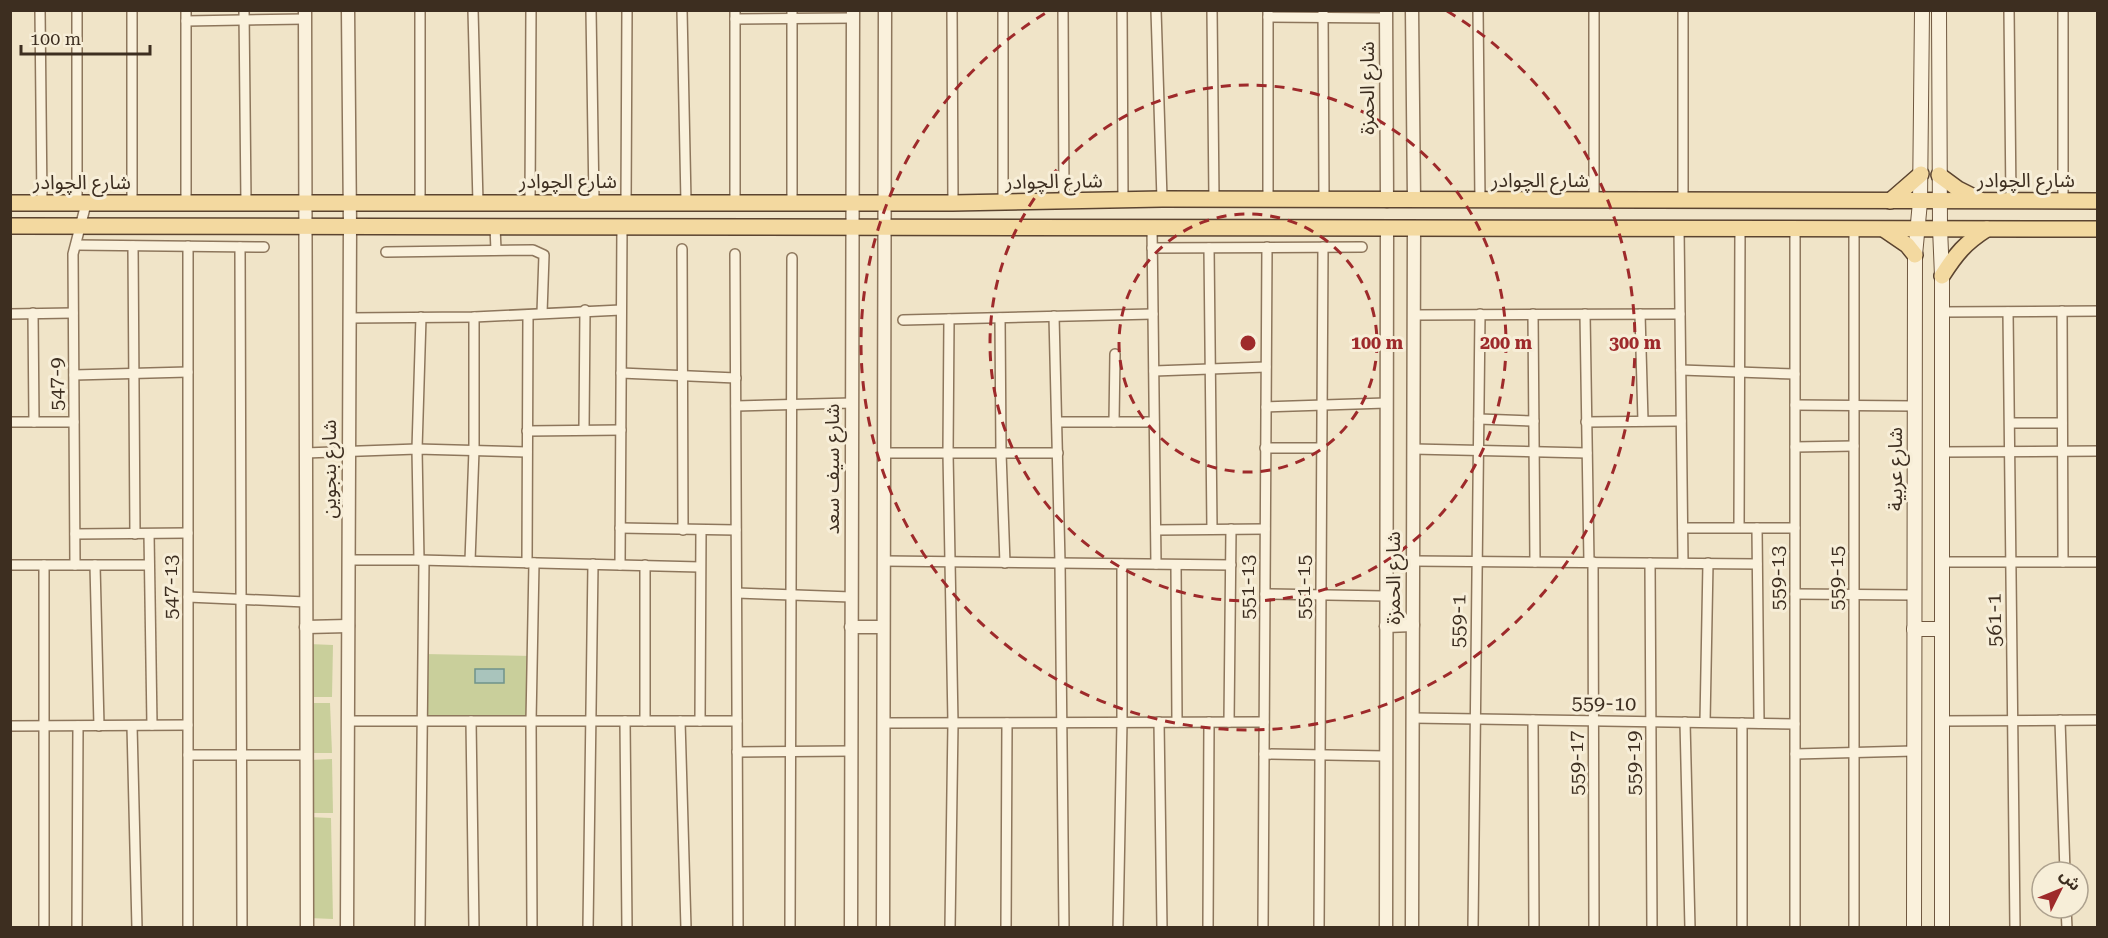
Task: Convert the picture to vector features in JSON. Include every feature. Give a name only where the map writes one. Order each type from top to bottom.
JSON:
[{"type":"main road","name":"شارع عربية","points":[[1914,927],[1914,255],[1918,230],[1921,174],[1922,10]]},
{"type":"main road","points":[[1939,10],[1942,276],[1942,927]]},
{"type":"main road","points":[[1890,201],[1921,174]]},
{"type":"main road","points":[[1940,175],[1958,189],[1982,201]]},
{"type":"main road","name":"شارع الچوادر","points":[[10,203],[686,202],[792,204],[1162,199],[2097,201]]},
{"type":"main road","points":[[1612,228],[1613,201]]},
{"type":"main road","points":[[10,226],[2097,229]]},
{"type":"main road","points":[[1882,229],[1895,235],[1907,245],[1914,255]]},
{"type":"main road","points":[[1942,276],[1967,242],[1988,229]]},
{"type":"main road","points":[[1914,629],[1942,629]]},
{"type":"main road","points":[[1942,904],[1949,920],[1956,927]]},
{"type":"main road","points":[[1902,927],[1911,919],[1914,906]]},
{"type":"street","points":[[40,10],[42,203]]},
{"type":"street","name":"547-9","points":[[75,565],[73,254],[82,204],[77,10]]},
{"type":"street","points":[[132,10],[132,204]]},
{"type":"street","points":[[244,10],[246,203]]},
{"type":"street","name":"شارع بنجوين","points":[[347,927],[350,226],[348,10]]},
{"type":"street","points":[[420,10],[420,203]]},
{"type":"street","points":[[473,10],[478,203]]},
{"type":"street","points":[[530,202],[531,10]]},
{"type":"street","points":[[591,10],[594,202]]},
{"type":"street","points":[[626,202],[627,10]]},
{"type":"street","points":[[682,10],[686,202]]},
{"type":"street","points":[[883,927],[885,10]]},
{"type":"street","points":[[952,10],[953,203]]},
{"type":"street","points":[[1003,10],[1003,202]]},
{"type":"street","points":[[1063,10],[1064,202]]},
{"type":"street","points":[[1122,10],[1122,201]]},
{"type":"street","points":[[1156,10],[1162,199]]},
{"type":"street","points":[[1212,10],[1214,200]]},
{"type":"street","points":[[1412,10],[1414,200]]},
{"type":"street","points":[[1478,10],[1480,201]]},
{"type":"street","points":[[1594,10],[1594,201]]},
{"type":"street","points":[[1683,10],[1683,201]]},
{"type":"street","points":[[2009,10],[2011,201]]},
{"type":"street","points":[[2063,10],[2063,201]]},
{"type":"street","points":[[735,203],[735,15],[853,14]]},
{"type":"street","name":"شارع سيف سعد","points":[[851,927],[853,14]]},
{"type":"street","points":[[1268,199],[1268,14],[1386,14]]},
{"type":"street","points":[[1323,14],[1324,199]]},
{"type":"street","name":"شارع الحمزة","points":[[1386,14],[1387,201]]},
{"type":"street","points":[[186,204],[186,16],[244,21],[304,15]]},
{"type":"street","name":"شارع بنجوين","points":[[304,15],[308,927]]},
{"type":"street","points":[[792,15],[792,204]]},
{"type":"street","points":[[495,226],[496,250]]},
{"type":"street","points":[[620,565],[622,227]]},
{"type":"street","points":[[1152,228],[1156,564]]},
{"type":"street","name":"شارع الحمزة","points":[[1412,927],[1414,228]]},
{"type":"street","name":"شارع الحمزة","points":[[1386,927],[1387,229]]},
{"type":"street","points":[[1679,229],[1683,563]]},
{"type":"street","points":[[1740,229],[1740,527]]},
{"type":"street","name":"559-13","points":[[1795,229],[1795,927]]},
{"type":"street","name":"559-15","points":[[1854,229],[1854,927]]},
{"type":"street","points":[[76,246],[264,247]]},
{"type":"street","points":[[133,246],[135,534]]},
{"type":"street","name":"547-13","points":[[188,246],[188,927]]},
{"type":"street","points":[[240,247],[242,927]]},
{"type":"street","name":"551-15","points":[[1319,927],[1323,247]]},
{"type":"street","points":[[1152,248],[1362,247]]},
{"type":"street","points":[[1209,248],[1212,529]]},
{"type":"street","name":"551-13","points":[[1263,927],[1267,248]]},
{"type":"street","points":[[682,249],[683,530]]},
{"type":"street","points":[[386,252],[534,250],[544,255],[542,313]]},
{"type":"street","points":[[735,254],[738,927]]},
{"type":"street","points":[[790,927],[792,258]]},
{"type":"street","points":[[585,310],[585,429]]},
{"type":"street","points":[[349,318],[474,317],[621,310]]},
{"type":"street","points":[[2062,311],[2063,562]]},
{"type":"street","points":[[1942,312],[2097,311]]},
{"type":"street","name":"561-1","points":[[2008,312],[2015,927]]},
{"type":"street","points":[[10,314],[74,313]]},
{"type":"street","points":[[33,314],[34,422]]},
{"type":"street","points":[[903,320],[1153,314]]},
{"type":"street","name":"559-1","points":[[1473,927],[1480,314]]},
{"type":"street","points":[[1533,314],[1535,562]]},
{"type":"street","name":"559-17","points":[[1585,314],[1591,562],[1594,927]]},
{"type":"street","points":[[1640,314],[1643,421]]},
{"type":"street","points":[[1414,315],[1680,314]]},
{"type":"street","points":[[528,315],[527,452],[530,563],[532,927]]},
{"type":"street","points":[[1054,316],[1060,563],[1064,927]]},
{"type":"street","points":[[420,927],[422,560],[417,449],[421,317]]},
{"type":"street","points":[[470,561],[474,450],[474,317]]},
{"type":"street","points":[[1000,318],[1005,563]]},
{"type":"street","points":[[949,319],[948,453],[953,723],[950,927]]},
{"type":"street","points":[[1114,422],[1115,354]]},
{"type":"street","points":[[1154,371],[1266,367]]},
{"type":"street","points":[[1681,370],[1795,374]]},
{"type":"street","points":[[74,375],[188,372]]},
{"type":"street","points":[[621,374],[736,378]]},
{"type":"street","points":[[736,406],[852,403]]},
{"type":"street","points":[[1266,407],[1386,403]]},
{"type":"street","points":[[1795,405],[1914,406]]},
{"type":"street","points":[[1479,419],[1534,421]]},
{"type":"street","points":[[1586,422],[1681,421]]},
{"type":"street","points":[[10,422],[74,422]]},
{"type":"street","points":[[1057,422],[1154,422]]},
{"type":"street","points":[[2010,423],[2062,423]]},
{"type":"street","points":[[527,431],[621,430]]},
{"type":"street","points":[[1795,447],[1854,446]]},
{"type":"street","points":[[1266,448],[1322,448]]},
{"type":"street","points":[[305,453],[417,449],[527,452]]},
{"type":"street","points":[[1413,449],[1587,453]]},
{"type":"street","points":[[1942,452],[2097,451]]},
{"type":"street","points":[[884,453],[1058,453]]},
{"type":"street","points":[[621,528],[736,530]]},
{"type":"street","points":[[1683,528],[1795,528]]},
{"type":"street","points":[[1757,528],[1759,723]]},
{"type":"street","points":[[1228,722],[1231,529]]},
{"type":"street","points":[[1156,530],[1265,529]]},
{"type":"street","points":[[700,721],[701,530]]},
{"type":"street","points":[[75,534],[188,533]]},
{"type":"street","points":[[149,534],[152,726]]},
{"type":"street","points":[[348,560],[700,567]]},
{"type":"street","points":[[884,561],[1231,565]]},
{"type":"street","points":[[1413,561],[1757,564]]},
{"type":"street","points":[[1942,562],[2097,562]]},
{"type":"street","name":"559-19","points":[[1650,563],[1652,927]]},
{"type":"street","points":[[1705,722],[1708,563]]},
{"type":"street","points":[[588,927],[593,564]]},
{"type":"street","points":[[1118,927],[1122,564]]},
{"type":"street","points":[[10,565],[149,565]]},
{"type":"street","points":[[44,565],[44,927]]},
{"type":"street","points":[[95,565],[99,726]]},
{"type":"street","points":[[645,565],[645,721]]},
{"type":"street","points":[[1176,565],[1177,722]]},
{"type":"street","points":[[737,593],[851,597]]},
{"type":"street","points":[[1265,594],[1386,596]]},
{"type":"street","points":[[1795,594],[1914,595]]},
{"type":"street","points":[[188,597],[306,602]]},
{"type":"street","points":[[1386,626],[1413,625]]},
{"type":"street","points":[[306,627],[348,626]]},
{"type":"street","points":[[851,627],[884,627]]},
{"type":"street","name":"559-10","points":[[1413,718],[1795,723]]},
{"type":"street","points":[[1533,720],[1534,927]]},
{"type":"street","points":[[2060,720],[2065,860]]},
{"type":"street","points":[[1942,721],[2097,720]]},
{"type":"street","points":[[471,721],[474,927]]},
{"type":"street","points":[[625,721],[627,927]]},
{"type":"street","points":[[680,721],[686,927]]},
{"type":"street","points":[[348,722],[737,721]]},
{"type":"street","points":[[1159,722],[1162,927]]},
{"type":"street","points":[[1208,927],[1209,722]]},
{"type":"street","points":[[883,723],[1264,722]]},
{"type":"street","points":[[1685,722],[1690,927]]},
{"type":"street","points":[[1006,927],[1007,723]]},
{"type":"street","points":[[1742,723],[1742,927]]},
{"type":"street","points":[[10,726],[188,725]]},
{"type":"street","points":[[77,927],[78,726]]},
{"type":"street","points":[[132,726],[137,927]]},
{"type":"street","points":[[737,752],[851,751]]},
{"type":"street","points":[[1795,754],[1914,751]]},
{"type":"street","points":[[1264,754],[1386,756]]},
{"type":"street","points":[[188,755],[307,755]]},
{"type":"green space","points":[[309,644],[333,645],[332,697],[309,697]]},
{"type":"green space","points":[[423,654],[532,656],[531,721],[421,721]]},
{"type":"green space","points":[[309,703],[330,703],[332,753],[310,753]]},
{"type":"green space","points":[[332,759],[333,813],[309,813],[309,760]]},
{"type":"green space","points":[[309,817],[331,818],[333,919],[309,918]]},
{"type":"water","points":[[475,669],[504,669],[504,683],[475,683]]}]
